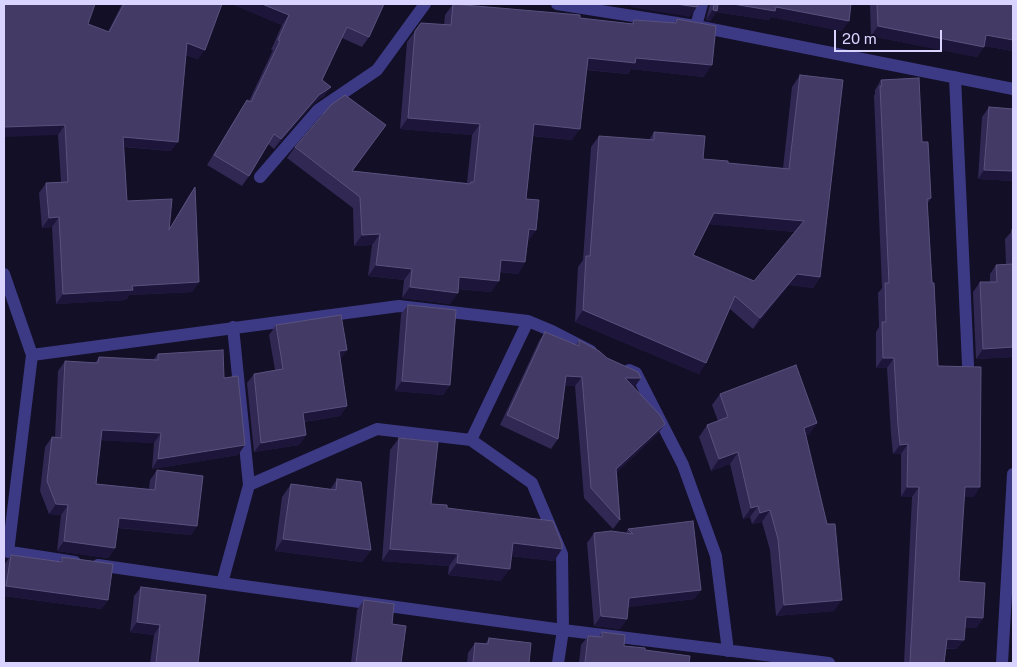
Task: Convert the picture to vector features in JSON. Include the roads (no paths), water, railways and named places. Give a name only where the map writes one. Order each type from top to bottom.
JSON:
[{"type":"street","points":[[260,177],[318,110],[377,70],[425,4]]},
{"type":"street","points":[[558,4],[696,26],[1013,89]]},
{"type":"street","points":[[696,26],[702,4]]},
{"type":"street","points":[[955,77],[968,365]]},
{"type":"street","points":[[4,274],[32,355],[6,551],[563,630],[829,663]]},
{"type":"street","points":[[32,355],[400,306],[528,321],[602,356]]},
{"type":"street","points":[[471,440],[528,321]]},
{"type":"street","points":[[222,583],[248,484],[233,328]]},
{"type":"street","points":[[619,365],[636,373],[683,465],[716,556],[728,650]]},
{"type":"street","points":[[248,484],[377,429],[471,440],[532,483],[562,554],[563,630],[558,663]]},
{"type":"street","points":[[1002,663],[1013,474]]}]
